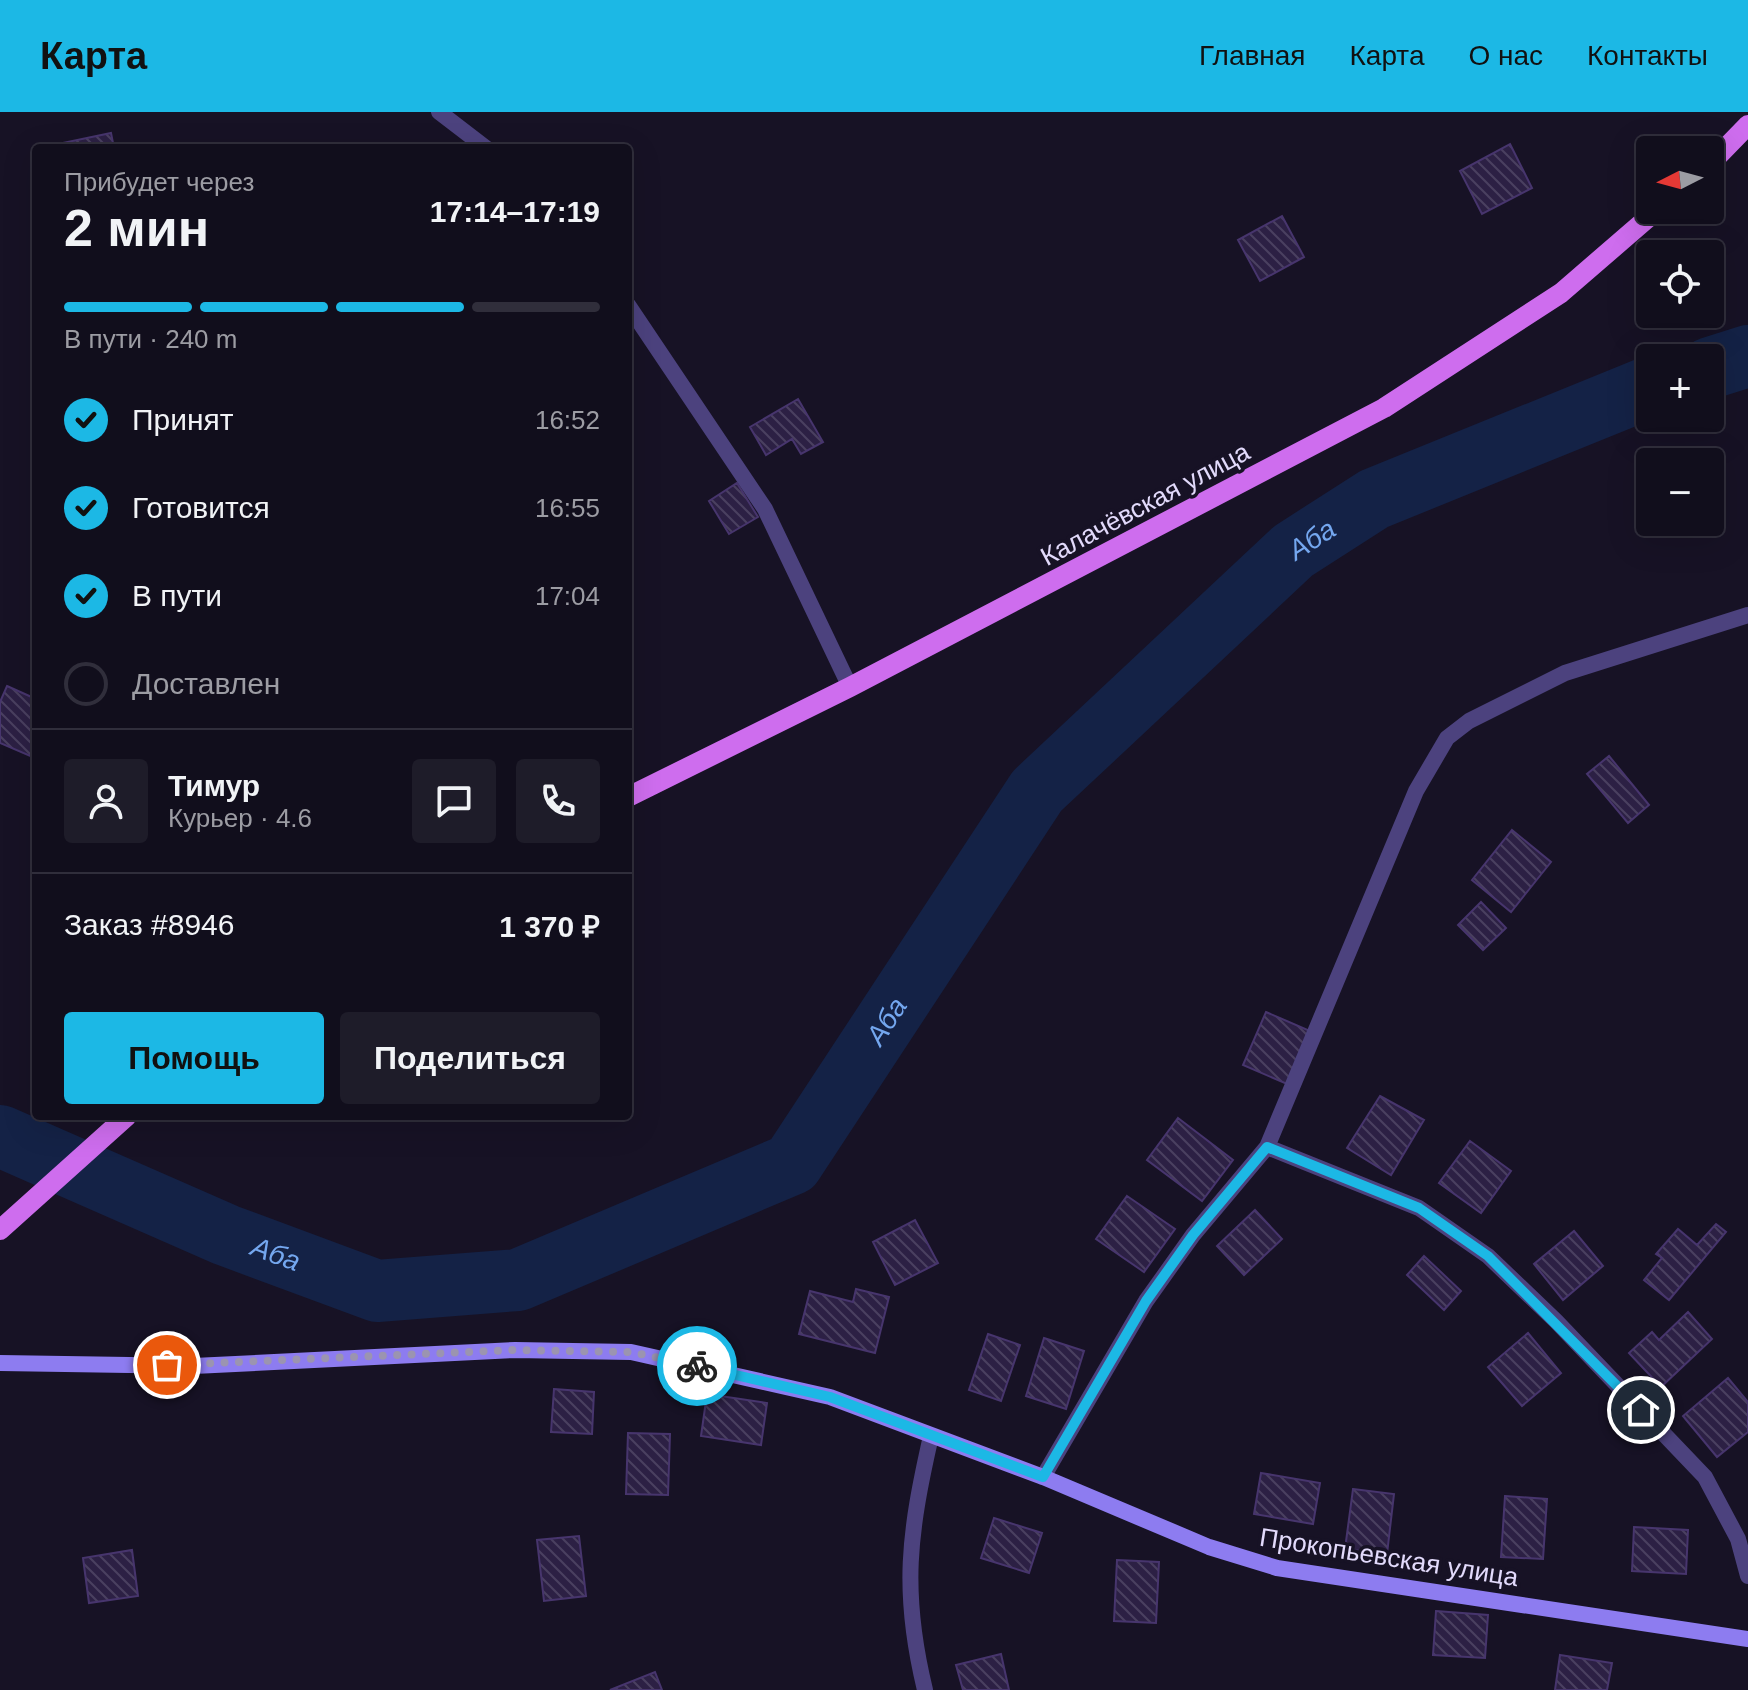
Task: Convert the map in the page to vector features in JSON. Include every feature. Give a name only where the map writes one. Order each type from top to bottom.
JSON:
[{"type":"main road","points":[[1724,150],[1748,125]]},
{"type":"main road","name":"Калачёвская улица","points":[[632,795],[850,687],[1384,408],[1561,293],[1641,224]]},
{"type":"main road","points":[[2,1228],[123,1120]]},
{"type":"main road","name":"Прокопьевская улица","points":[[0,1363],[194,1366],[515,1350],[631,1352],[830,1397],[1043,1477],[1209,1547],[1277,1568],[1748,1639]]},
{"type":"street","points":[[439,112],[481,144]]},
{"type":"street","points":[[632,311],[765,509],[850,687]]},
{"type":"street","points":[[1043,1477],[1146,1301],[1193,1235],[1267,1147],[1416,791],[1447,738],[1469,721],[1565,673],[1748,615]]},
{"type":"street","points":[[1267,1147],[1419,1208],[1488,1256],[1556,1321],[1705,1477],[1738,1539],[1748,1576]]},
{"type":"street","points":[[925,1690],[911,1635],[908,1578],[913,1514],[931,1436]]},
{"type":"building","points":[[111,133],[113,144],[58,144]]},
{"type":"building","points":[[1510,144],[1532,188],[1482,214],[1460,171]]},
{"type":"building","points":[[1282,216],[1304,257],[1260,281],[1238,240]]},
{"type":"building","points":[[798,399],[823,442],[801,454],[792,439],[766,455],[750,427]]},
{"type":"building","points":[[737,483],[758,517],[729,534],[709,501]]},
{"type":"building","points":[[7,686],[32,697],[32,757],[0,743],[0,702]]},
{"type":"building","points":[[1609,756],[1649,805],[1628,823],[1587,774]]},
{"type":"building","points":[[1512,830],[1551,862],[1511,912],[1472,880]]},
{"type":"building","points":[[1481,902],[1506,928],[1483,950],[1458,925]]},
{"type":"building","points":[[1266,1012],[1310,1031],[1287,1084],[1243,1065]]},
{"type":"building","points":[[1380,1096],[1424,1120],[1391,1175],[1347,1148]]},
{"type":"building","points":[[1178,1118],[1233,1160],[1202,1201],[1147,1160]]},
{"type":"building","points":[[1470,1141],[1511,1171],[1481,1213],[1439,1183]]},
{"type":"building","points":[[1127,1196],[1175,1229],[1144,1272],[1096,1239]]},
{"type":"building","points":[[1255,1210],[1282,1239],[1244,1275],[1217,1246]]},
{"type":"building","points":[[915,1220],[938,1263],[895,1285],[873,1242]]},
{"type":"building","points":[[1716,1224],[1726,1232],[1669,1300],[1644,1280],[1662,1258],[1656,1254],[1678,1229],[1697,1245]]},
{"type":"building","points":[[1574,1231],[1603,1266],[1563,1300],[1534,1264]]},
{"type":"building","points":[[1424,1256],[1461,1291],[1444,1310],[1407,1275]]},
{"type":"building","points":[[856,1289],[889,1297],[875,1353],[799,1334],[810,1291],[853,1302]]},
{"type":"building","points":[[1688,1312],[1712,1339],[1661,1387],[1629,1353],[1652,1332],[1659,1340]]},
{"type":"building","points":[[1528,1333],[1561,1373],[1522,1406],[1488,1367]]},
{"type":"building","points":[[988,1334],[1020,1345],[1001,1401],[969,1390]]},
{"type":"building","points":[[1044,1338],[1084,1351],[1066,1409],[1026,1396]]},
{"type":"building","points":[[1728,1378],[1748,1402],[1748,1432],[1717,1457],[1683,1416]]},
{"type":"building","points":[[554,1389],[594,1392],[592,1434],[551,1432]]},
{"type":"building","points":[[707,1394],[767,1403],[761,1445],[701,1436]]},
{"type":"building","points":[[628,1433],[670,1434],[668,1495],[626,1494]]},
{"type":"building","points":[[1261,1473],[1320,1483],[1313,1524],[1254,1514]]},
{"type":"building","points":[[1353,1489],[1394,1494],[1387,1554],[1345,1549]]},
{"type":"building","points":[[1505,1496],[1547,1499],[1543,1559],[1501,1557]]},
{"type":"building","points":[[994,1518],[1042,1533],[1029,1573],[981,1558]]},
{"type":"building","points":[[1634,1527],[1688,1530],[1686,1574],[1632,1571]]},
{"type":"building","points":[[579,1536],[586,1596],[544,1601],[537,1540]]},
{"type":"building","points":[[132,1550],[138,1596],[89,1603],[83,1558]]},
{"type":"building","points":[[1117,1560],[1159,1562],[1156,1623],[1114,1621]]},
{"type":"building","points":[[1436,1611],[1488,1615],[1485,1658],[1433,1655]]},
{"type":"building","points":[[1001,1654],[1009,1690],[963,1690],[956,1665]]},
{"type":"building","points":[[1560,1655],[1612,1663],[1607,1690],[1555,1690]]},
{"type":"building","points":[[655,1672],[662,1690],[610,1690]]},
{"type":"waterway","name":"Аба","points":[[1724,364],[1748,356]]},
{"type":"waterway","name":"Аба","points":[[0,1136],[226,1235],[377,1291],[518,1280],[792,1164],[1037,791],[1293,551],[1374,499],[1636,393]]},
{"type":"way so far","points":[[167,1365],[515,1350],[631,1352],[697,1366]]},
{"type":"route","points":[[697,1366],[830,1397],[1043,1477],[1146,1301],[1193,1235],[1267,1147],[1419,1208],[1488,1256],[1556,1321],[1641,1410]]}]
